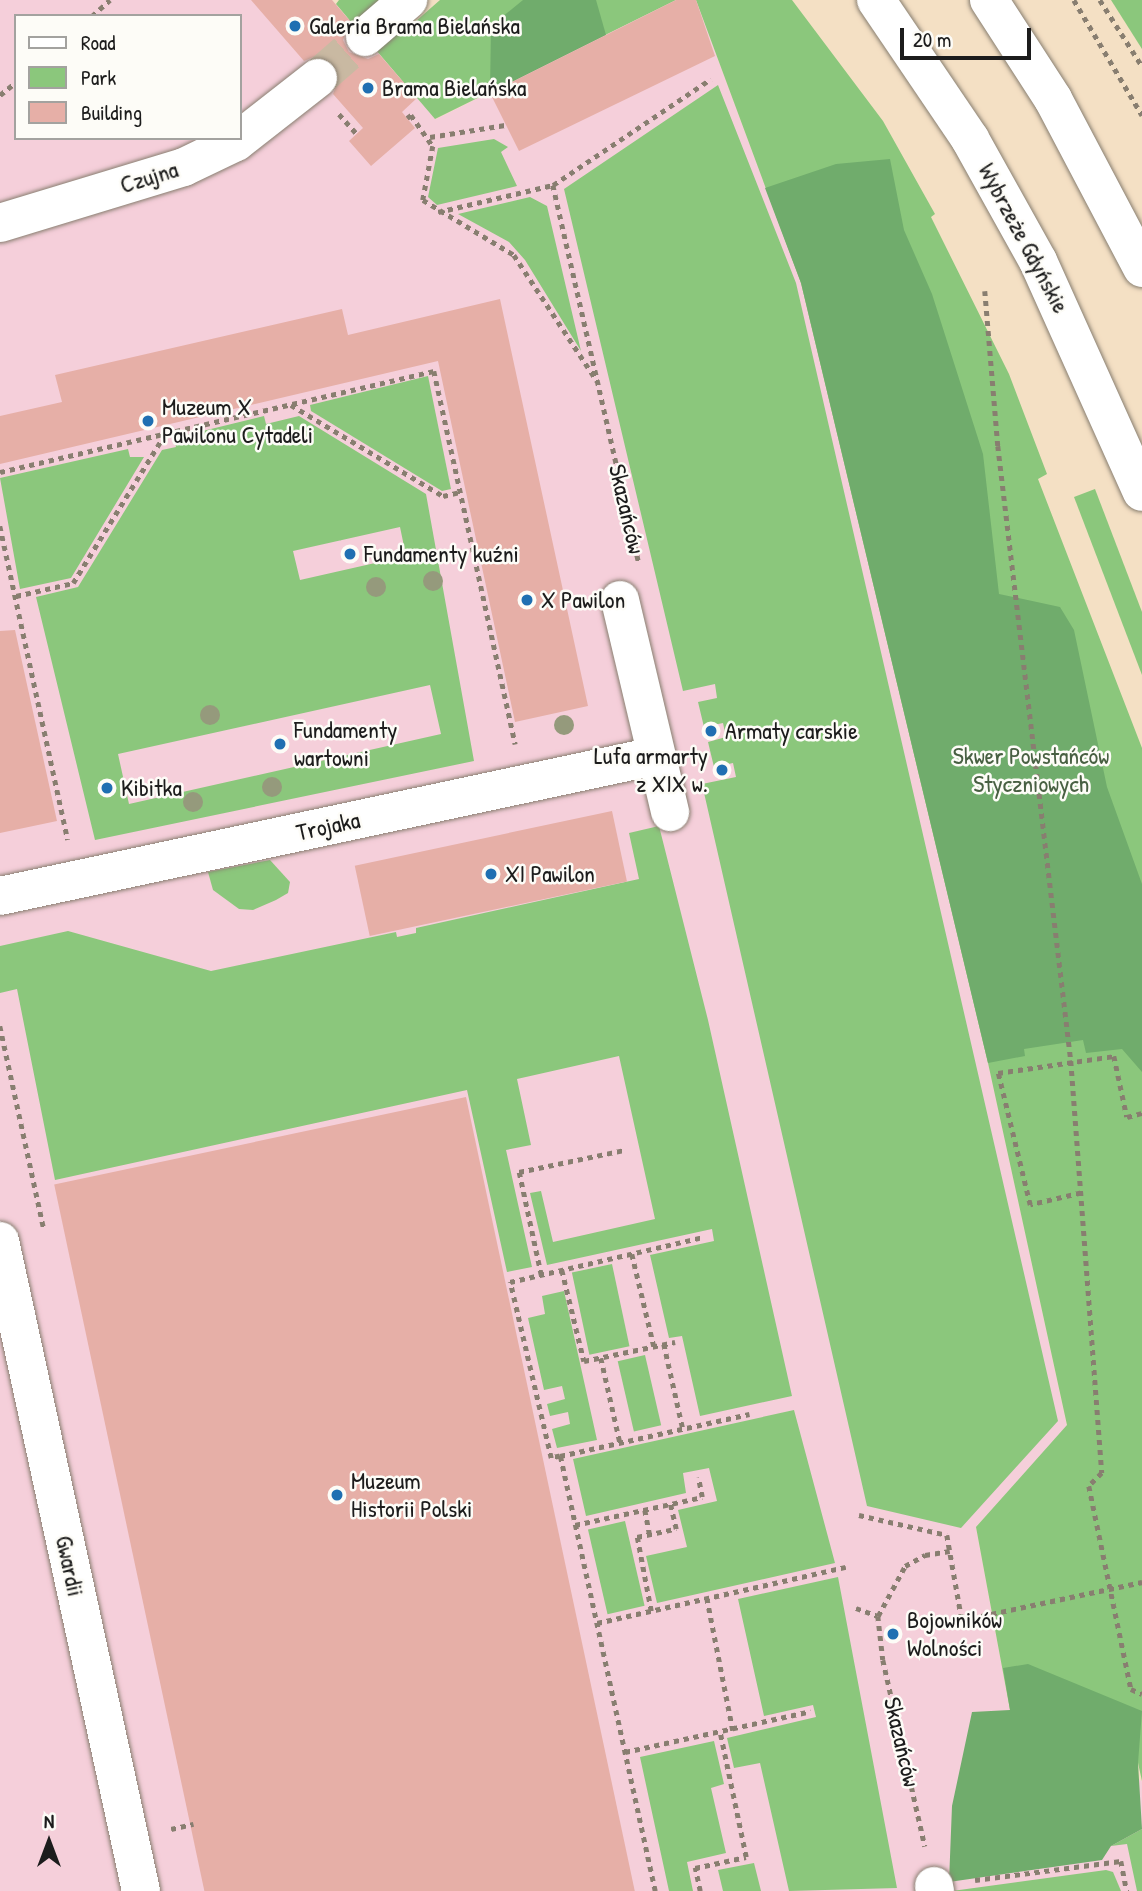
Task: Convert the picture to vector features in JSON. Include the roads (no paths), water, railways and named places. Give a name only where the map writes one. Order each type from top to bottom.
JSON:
[{"type":"main road","points":[[365,37],[408,0]]},
{"type":"main road","name":"Wybrzeże Gdyńskie","points":[[876,0],[970,139],[1038,261],[1142,492]]},
{"type":"main road","points":[[989,0],[1053,99],[1142,268]]},
{"type":"main road","name":"Czujna","points":[[242,137],[318,78]]},
{"type":"main road","name":"Czujna","points":[[0,223],[184,167],[239,140]]},
{"type":"main road","points":[[620,600],[670,812]]},
{"type":"main road","name":"Trojaka","points":[[0,896],[655,756]]},
{"type":"main road","name":"Gwardii","points":[[0,1241],[141,1891]]},
{"type":"tunnel","points":[[318,78],[365,37]]},
{"type":"place","name":"Galeria Brama Bielańska","points":[[295,26]]},
{"type":"place","name":"Brama Bielańska","points":[[368,88]]},
{"type":"place","name":"Muzeum X Pawilonu Cytadeli","points":[[148,421]]},
{"type":"place","name":"Fundamenty kuźni","points":[[350,554]]},
{"type":"place","name":"X Pawilon","points":[[527,600]]},
{"type":"place","name":"Armaty carskie","points":[[711,731]]},
{"type":"place","name":"Fundamenty wartowni","points":[[280,744]]},
{"type":"place","name":"Lufa armarty z XIX w.","points":[[722,770]]},
{"type":"place","name":"Kibitka","points":[[107,788]]},
{"type":"place","name":"XI Pawilon","points":[[491,874]]},
{"type":"place","name":"Muzeum Historii Polski","points":[[337,1495]]},
{"type":"place","name":"Bojowników Wolności","points":[[893,1634]]},
{"type":"park label","name":"Skwer Powstańców Styczniowych","points":[[1031,770]]}]
